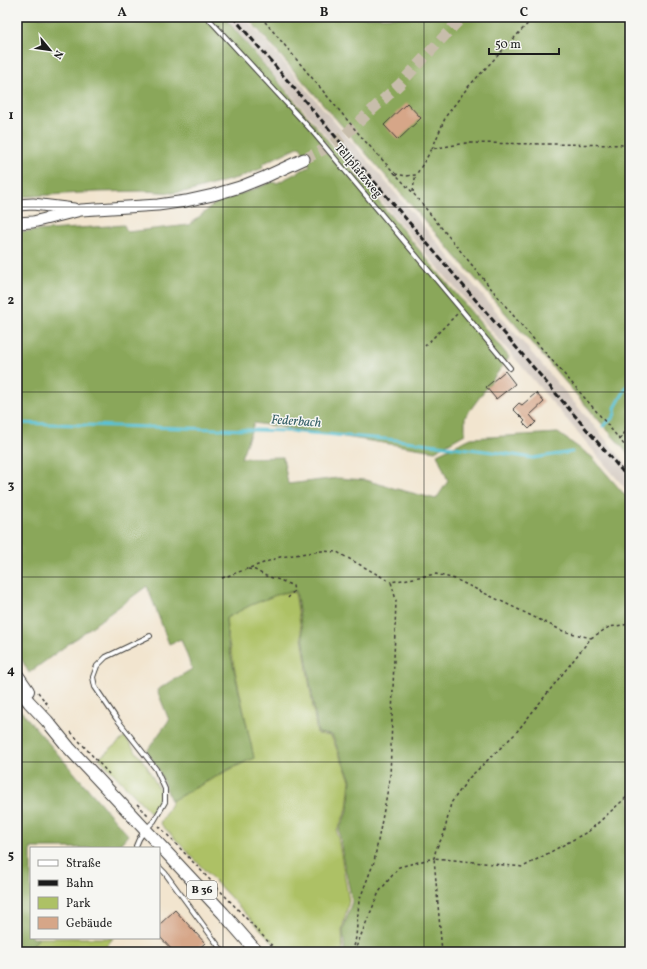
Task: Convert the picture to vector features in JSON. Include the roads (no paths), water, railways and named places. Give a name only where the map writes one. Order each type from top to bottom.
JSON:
[{"type":"main road","points":[[17,223],[33,222],[81,210],[158,205],[213,195],[246,185],[304,159]]},
{"type":"main road","points":[[17,205],[33,204],[81,210]]},
{"type":"main road","name":"B 36","points":[[17,678],[28,702],[49,715],[68,748],[223,913],[257,952]]},
{"type":"lane","name":"Tellplatzweg","points":[[207,17],[312,131],[510,368]]},
{"type":"lane","points":[[136,847],[139,839],[154,821],[166,802],[165,789],[156,769],[116,718],[95,687],[93,677],[97,666],[106,657],[150,636]]},
{"type":"lane","points":[[160,868],[223,952]]},
{"type":"waterway","name":"Federbach","points":[[603,426],[614,416],[615,408],[630,381]]},
{"type":"waterway","name":"Federbach","points":[[17,423],[287,431],[397,440],[533,458],[572,452]]},
{"type":"tunnel","points":[[304,159],[329,147],[346,134],[400,84],[462,17]]},
{"type":"railway","points":[[233,17],[630,480]]}]
